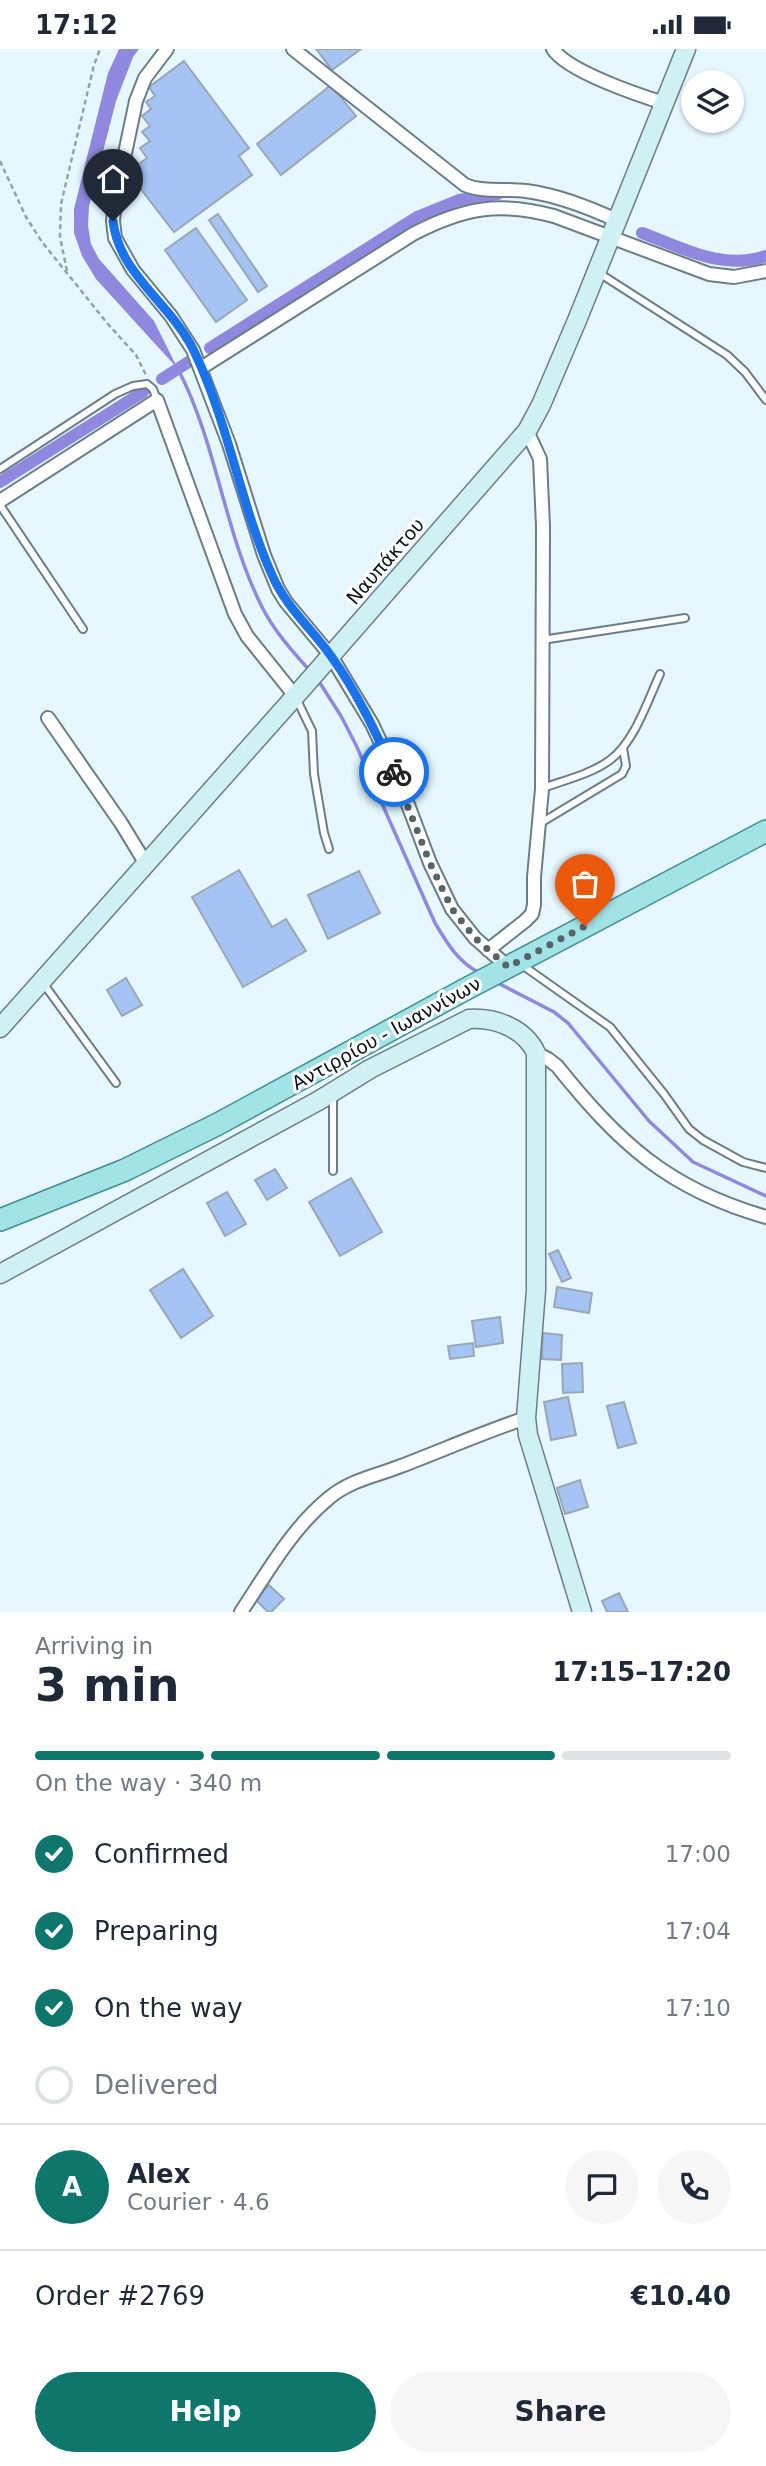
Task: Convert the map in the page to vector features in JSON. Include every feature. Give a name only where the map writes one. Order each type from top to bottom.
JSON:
[{"type":"main road","name":"Αντιρρίου - Ιωαννίνων","points":[[0,1220],[152,1156],[766,831]]},
{"type":"street","points":[[167,49],[145,78],[136,101],[119,178],[113,221],[115,238],[133,270],[179,326],[193,350],[229,444],[271,573],[286,602],[372,724],[401,786],[447,899],[461,922],[488,950],[509,966]]},
{"type":"street","points":[[293,49],[465,185],[484,190],[536,192],[583,205],[616,220]]},
{"type":"street","points":[[554,49],[562,59],[574,65],[625,90],[664,103]]},
{"type":"street","name":"Ναυπάκτου","points":[[0,1028],[527,431],[548,388],[686,49]]},
{"type":"street","points":[[201,369],[388,249],[436,222],[475,210],[518,207],[554,216],[709,274],[734,277],[766,271]]},
{"type":"street","points":[[0,503],[157,400],[235,614],[247,636],[300,690]]},
{"type":"street","points":[[488,950],[525,921],[533,911],[542,789],[543,526],[540,459],[527,431]]},
{"type":"street","points":[[48,718],[146,864]]},
{"type":"street","points":[[460,992],[469,1019]]},
{"type":"street","points":[[0,1274],[100,1221],[379,1064],[469,1019],[485,1019],[520,1031],[536,1053],[536,1290],[526,1419],[528,1435],[582,1612]]},
{"type":"street","points":[[536,1053],[556,1066],[605,1123],[654,1166],[702,1193],[766,1217]]},
{"type":"street","points":[[241,1612],[286,1547],[314,1512],[331,1496],[354,1482],[526,1419]]},
{"type":"lane","points":[[596,272],[727,355],[745,372],[766,400]]},
{"type":"lane","points":[[0,469],[115,394],[133,386],[150,385],[157,400]]},
{"type":"lane","points":[[0,503],[83,629]]},
{"type":"lane","points":[[542,640],[685,618]]},
{"type":"lane","points":[[542,789],[595,769],[611,759],[622,748],[660,674]]},
{"type":"lane","points":[[300,690],[312,731],[314,774],[329,849]]},
{"type":"lane","points":[[539,824],[622,774],[626,766],[622,748]]},
{"type":"lane","points":[[509,966],[610,1027],[689,1129],[743,1162],[766,1168]]},
{"type":"lane","points":[[42,981],[116,1083]]},
{"type":"lane","points":[[333,1091],[333,1171]]},
{"type":"path","points":[[67,272],[60,237],[61,204],[100,49]]},
{"type":"path","points":[[0,160],[33,228],[91,304],[142,363],[150,385]]},
{"type":"shaded area","points":[[119,49],[139,49],[133,57],[116,101],[89,206],[91,244],[99,259],[154,321],[178,369],[96,279],[82,256],[74,233],[74,209],[108,73]]},
{"type":"building","points":[[316,49],[361,49],[332,70]]},
{"type":"building","points":[[184,61],[249,148],[239,156],[252,175],[174,232],[133,179],[141,173],[136,166],[147,158],[140,148],[150,141],[142,132],[150,126],[142,116],[151,109],[146,102],[155,96],[149,87]]},
{"type":"building","points":[[331,85],[356,116],[281,175],[257,144]]},
{"type":"building","points":[[218,214],[267,286],[258,292],[209,220]]},
{"type":"building","points":[[196,228],[247,300],[216,322],[165,250]]},
{"type":"building","points":[[239,870],[272,927],[286,919],[306,951],[243,987],[192,897]]},
{"type":"building","points":[[359,871],[380,913],[328,939],[308,895]]},
{"type":"building","points":[[126,978],[142,1005],[122,1016],[107,990]]},
{"type":"building","points":[[275,1169],[287,1188],[267,1200],[255,1180]]},
{"type":"building","points":[[351,1178],[382,1232],[340,1256],[309,1202]]},
{"type":"building","points":[[227,1192],[246,1224],[225,1236],[207,1203]]},
{"type":"building","points":[[558,1250],[571,1278],[562,1282],[549,1254]]},
{"type":"building","points":[[183,1269],[213,1316],[181,1338],[150,1290]]},
{"type":"building","points":[[557,1287],[592,1293],[589,1313],[554,1307]]},
{"type":"building","points":[[500,1317],[503,1343],[476,1347],[472,1321]]},
{"type":"building","points":[[543,1333],[562,1335],[561,1360],[542,1359]]},
{"type":"building","points":[[473,1343],[474,1356],[450,1359],[448,1346]]},
{"type":"building","points":[[582,1363],[583,1392],[563,1393],[562,1364]]},
{"type":"building","points":[[568,1397],[576,1435],[551,1440],[544,1402]]},
{"type":"building","points":[[624,1402],[636,1443],[618,1448],[607,1406]]},
{"type":"building","points":[[580,1480],[588,1507],[565,1514],[557,1488]]},
{"type":"building","points":[[269,1585],[284,1599],[271,1612],[255,1599]]},
{"type":"building","points":[[619,1593],[628,1612],[607,1612],[602,1601]]},
{"type":"waterway","points":[[210,348],[417,217],[459,200],[498,194]]},
{"type":"waterway","points":[[642,233],[688,251],[718,259],[734,261],[766,256]]},
{"type":"waterway","points":[[162,379],[190,361]]},
{"type":"waterway","points":[[178,369],[202,427],[249,578],[272,624],[310,671]]},
{"type":"waterway","points":[[0,482],[143,392]]},
{"type":"waterway","points":[[318,680],[356,745],[435,923],[459,958],[480,973]]},
{"type":"waterway","points":[[496,982],[554,1012],[568,1023],[649,1121],[693,1162],[766,1196]]},
{"type":"way so far","points":[[394,772],[430,863],[452,909],[475,938],[508,967],[585,926]]},
{"type":"route","points":[[113,221],[120,251],[171,316],[193,350],[229,444],[264,555],[278,589],[342,673],[372,724],[394,772]]}]
